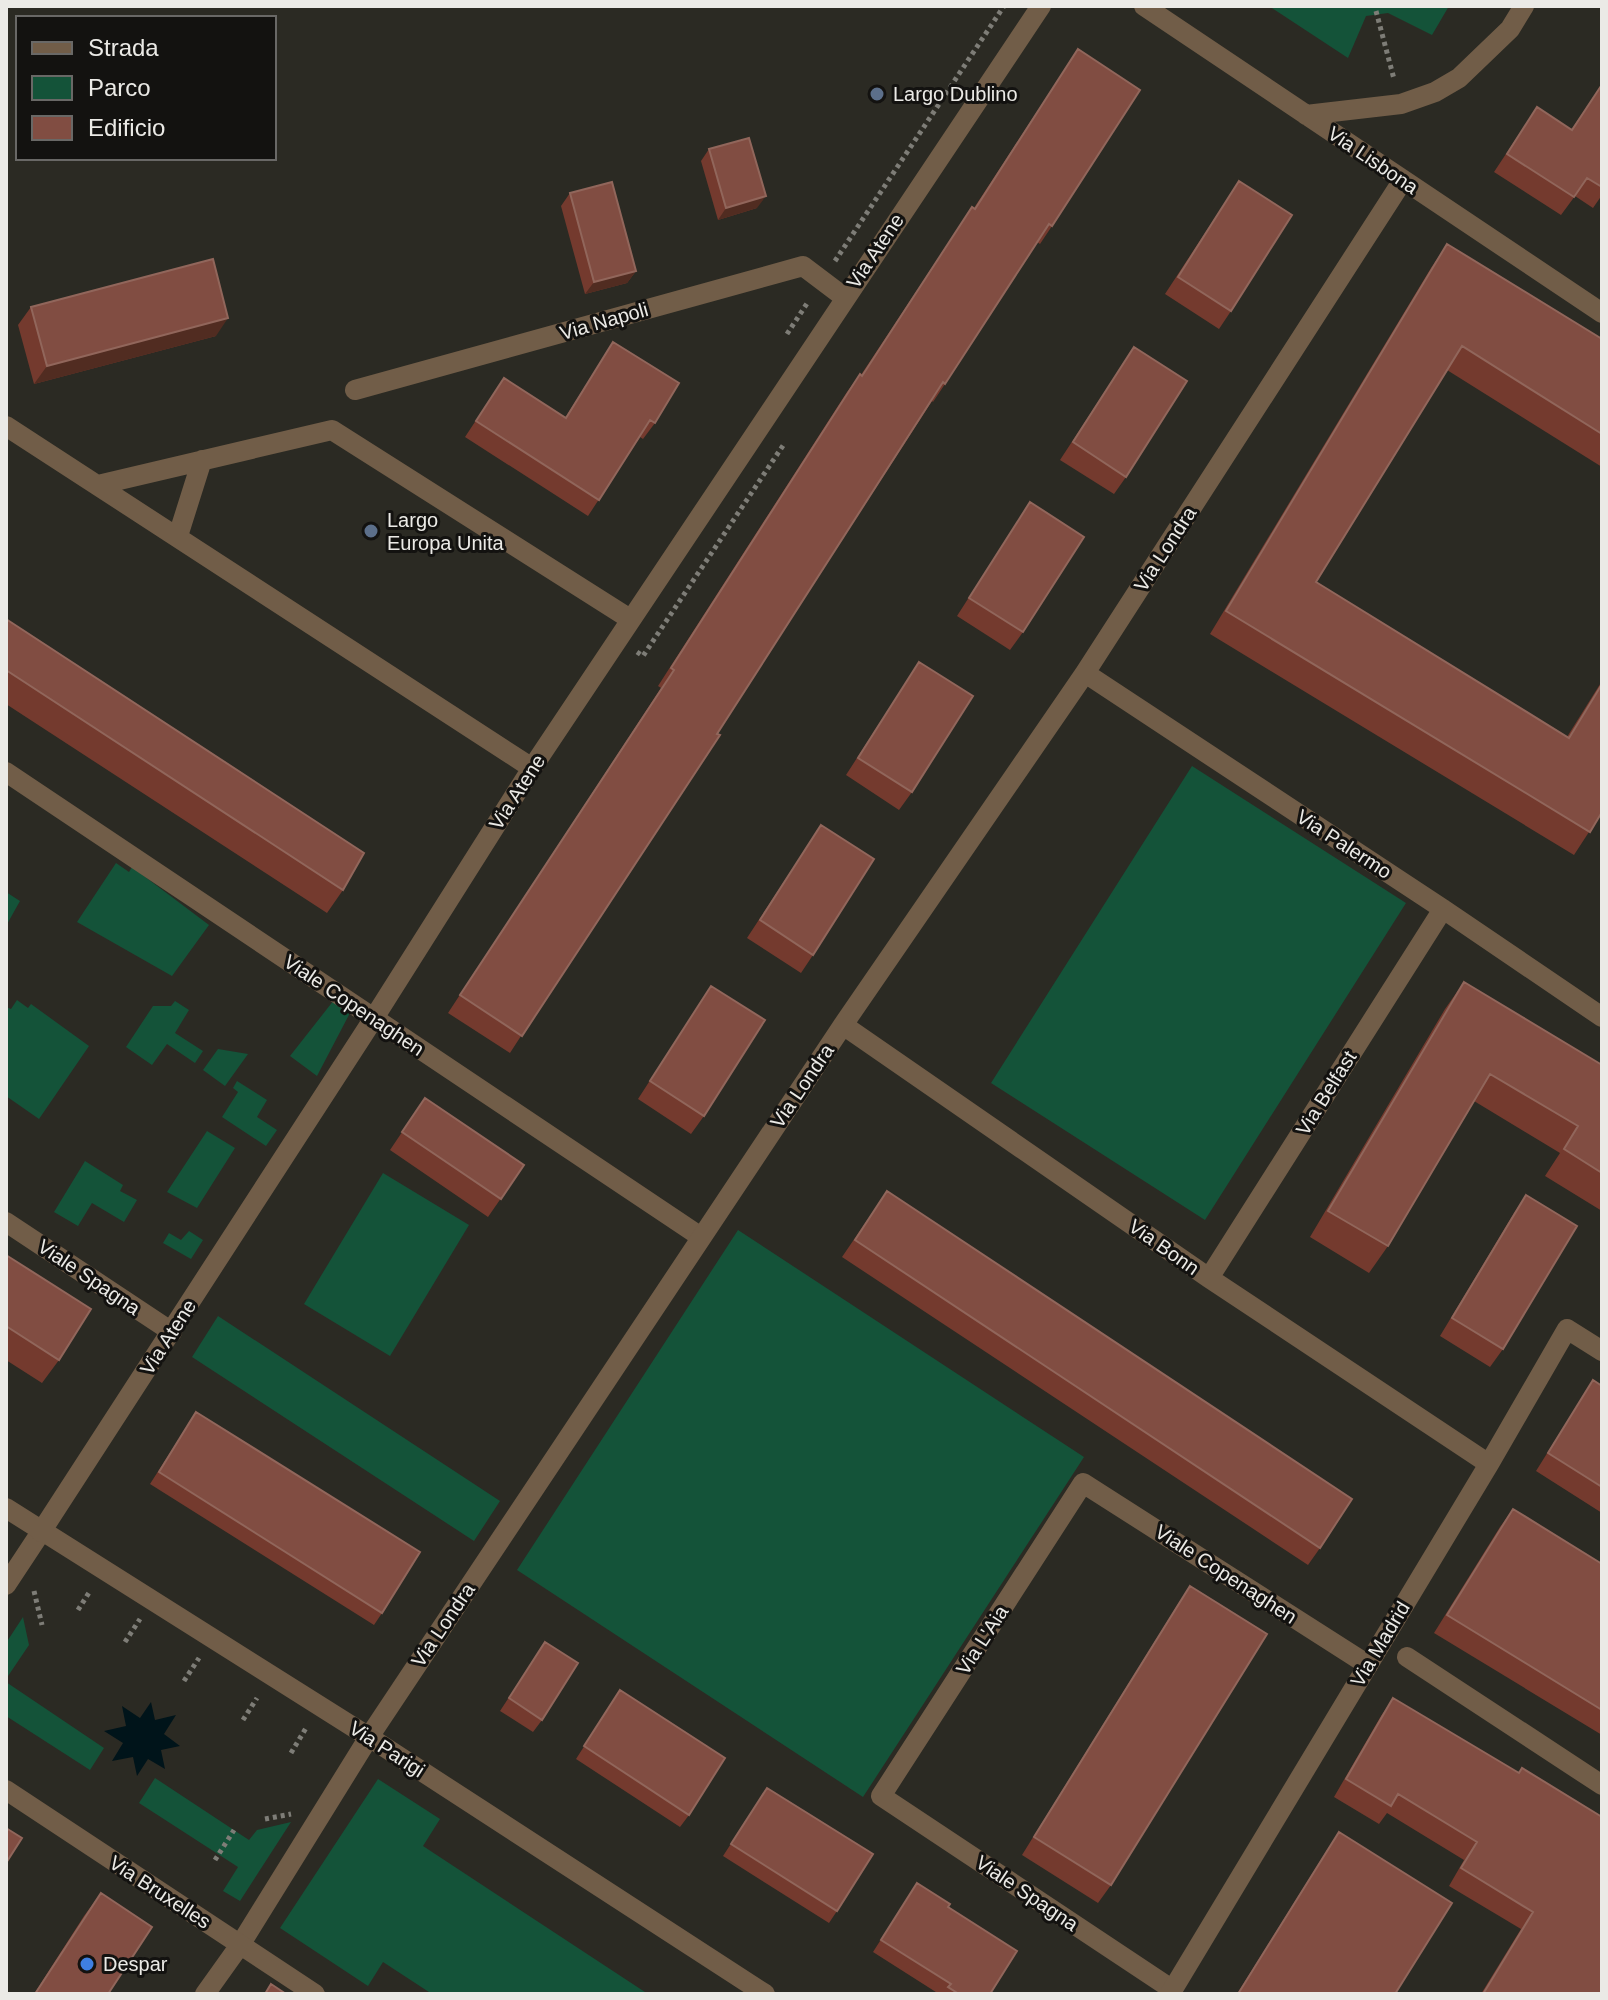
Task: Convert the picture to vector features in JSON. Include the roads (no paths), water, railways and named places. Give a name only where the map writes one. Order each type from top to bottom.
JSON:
[{"type":"street","name":"Via Atene","points":[[6,1585],[172,1332],[532,768],[1041,6]]},
{"type":"street","name":"Via Lisbona","points":[[1144,6],[1602,313]]},
{"type":"street","points":[[1306,115],[1401,104],[1435,92],[1459,78],[1510,29],[1524,6]]},
{"type":"street","name":"Via Londra","points":[[205,1994],[240,1945],[369,1737],[701,1237],[1085,673],[1403,180]]},
{"type":"street","name":"Via Napoli","points":[[355,390],[803,266],[844,297]]},
{"type":"street","points":[[6,426],[532,768]]},
{"type":"street","points":[[98,485],[332,430],[630,619]]},
{"type":"street","points":[[178,536],[202,460]]},
{"type":"street","name":"Via Palermo","points":[[1085,673],[1602,1017]]},
{"type":"street","name":"Viale Copenaghen","points":[[6,772],[701,1237]]},
{"type":"street","name":"Via Belfast","points":[[1209,1278],[1443,909]]},
{"type":"street","name":"Via Bonn","points":[[843,1025],[1209,1278],[1489,1464]]},
{"type":"street","name":"Viale Spagna","points":[[6,1222],[172,1332]]},
{"type":"street","name":"Via Madrid","points":[[1172,1992],[1567,1329],[1602,1351]]},
{"type":"street","name":"Viale Copenaghen","points":[[1083,1483],[1368,1665]]},
{"type":"street","name":"Via L'Aia","points":[[881,1796],[1083,1483]]},
{"type":"street","name":"Via Parigi","points":[[6,1508],[369,1737],[765,1994]]},
{"type":"street","points":[[1407,1657],[1602,1785]]},
{"type":"street","name":"Via Bruxelles","points":[[6,1790],[315,1994]]},
{"type":"street","name":"Viale Spagna","points":[[881,1796],[1172,1992]]},
{"type":"place","name":"Largo Dublino","points":[[877,94]]},
{"type":"place","name":"Largo Europa Unita","points":[[371,531]]},
{"type":"place","name":"Despar","points":[[87,1964]]}]
